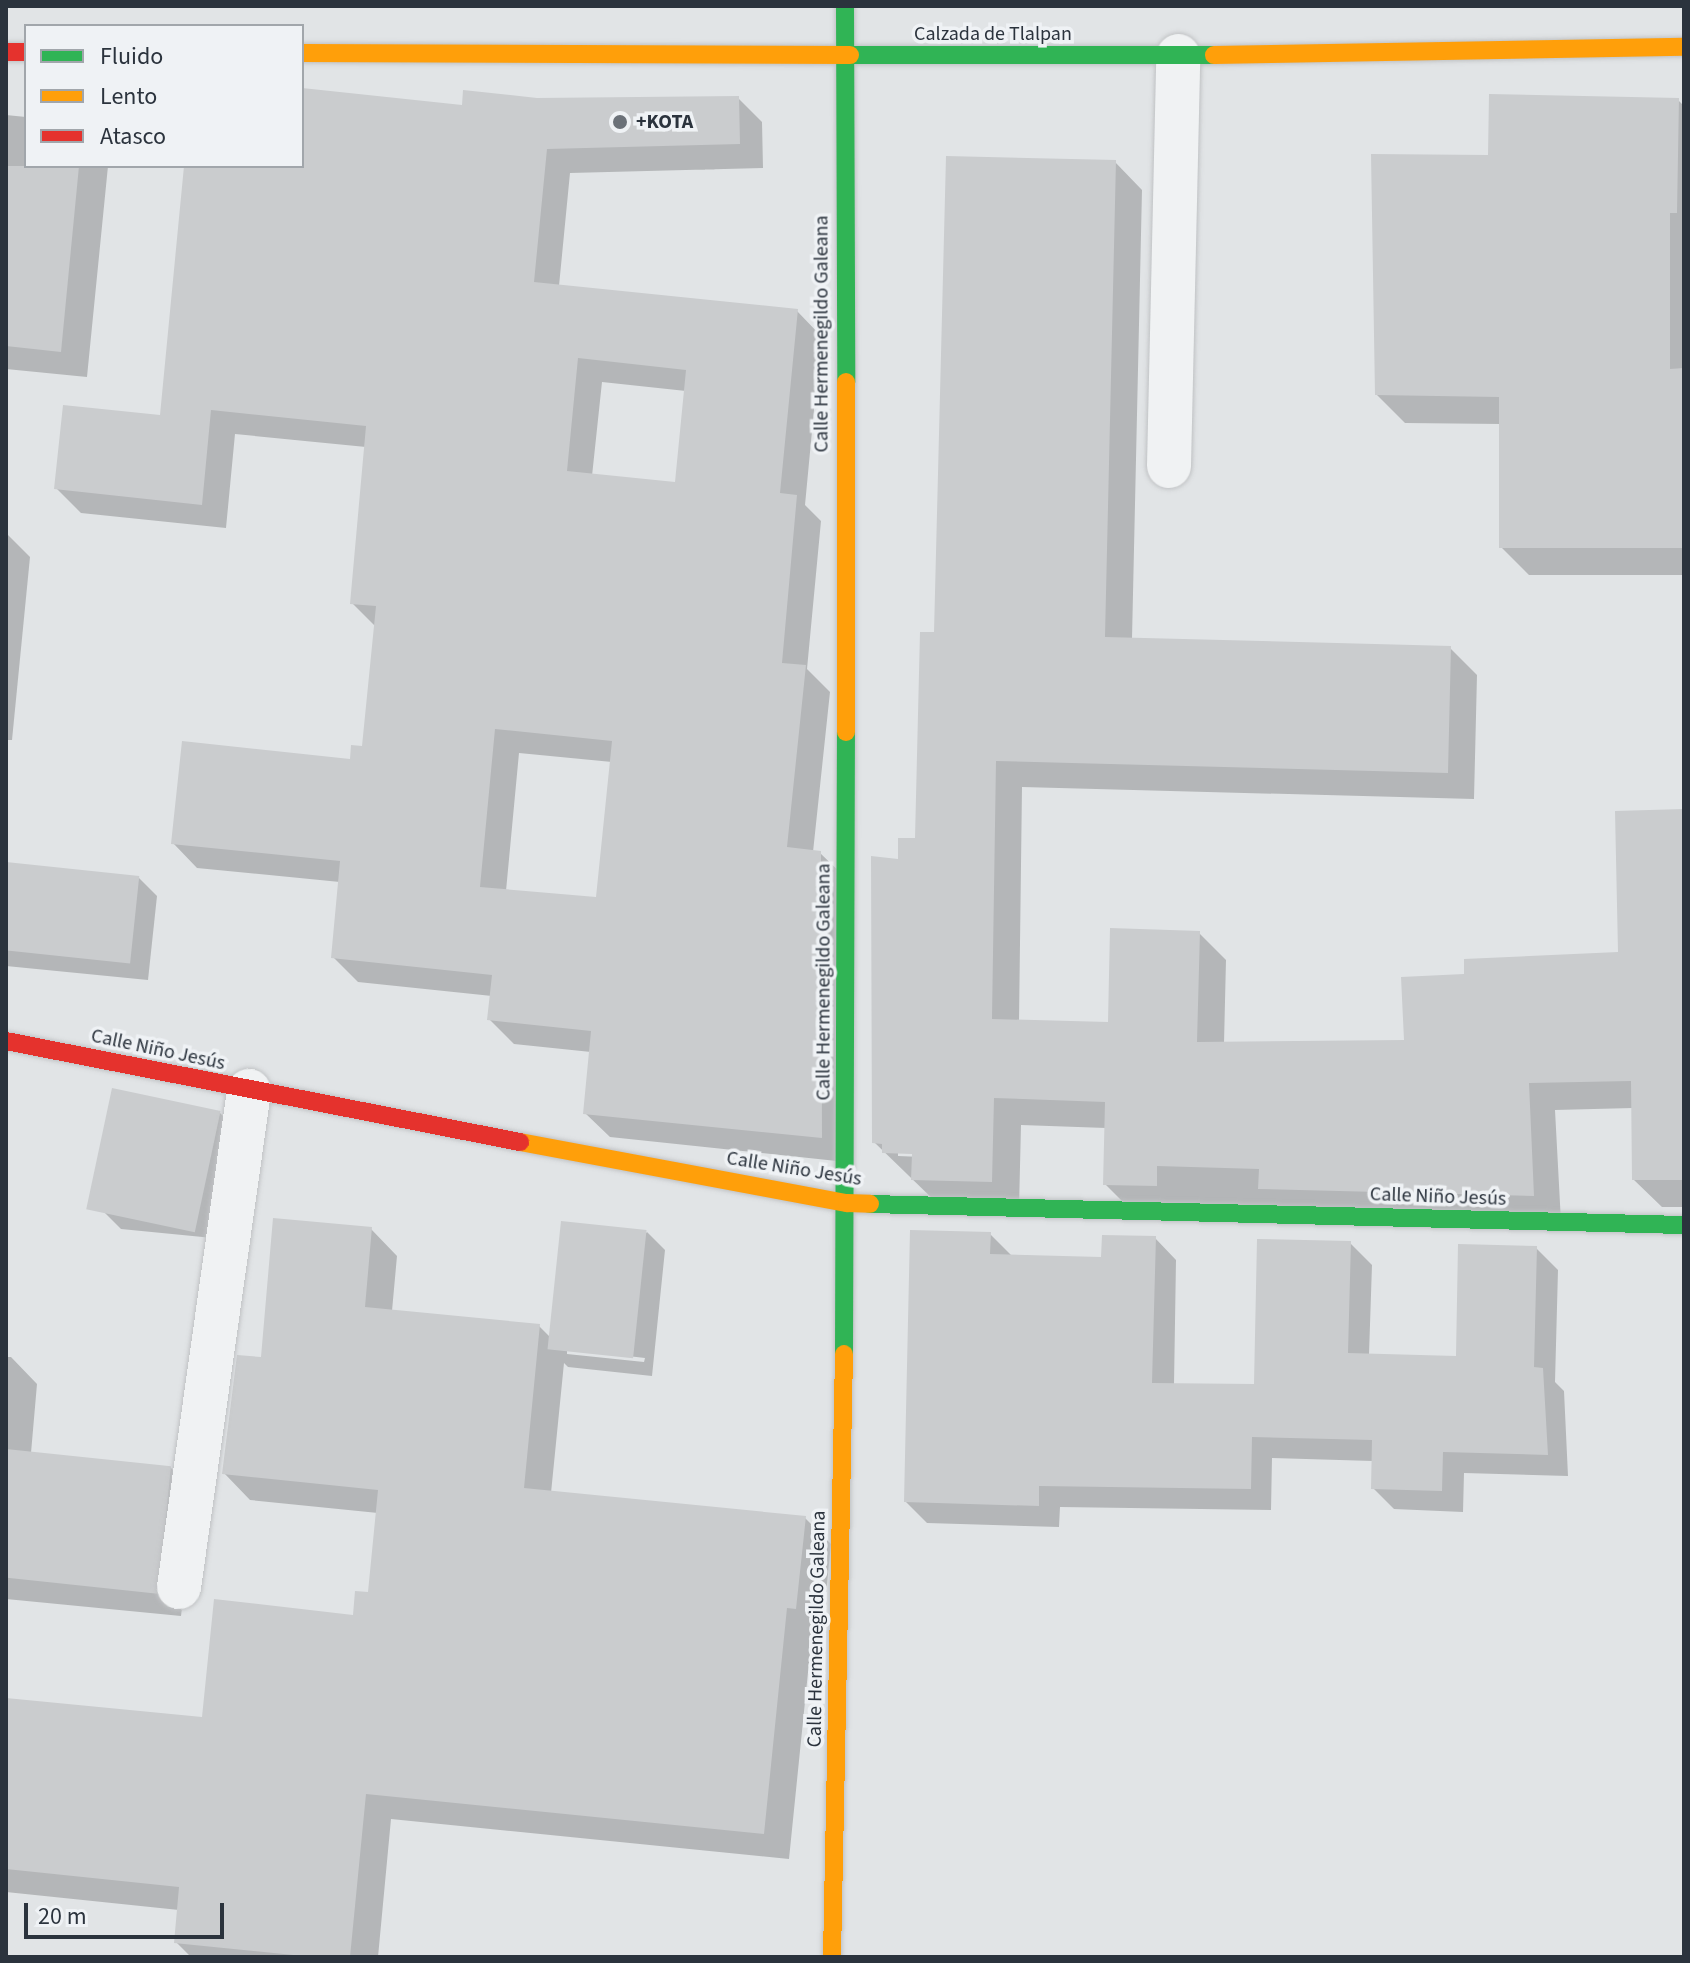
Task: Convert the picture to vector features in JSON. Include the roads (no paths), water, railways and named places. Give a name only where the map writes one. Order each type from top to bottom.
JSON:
[{"type":"street","name":"Calle Hermenegildo Galeana","points":[[832,1957],[847,1203],[845,6]]},
{"type":"street","name":"Calzada de Tlalpan","points":[[304,53],[1178,56],[1684,47]]},
{"type":"street","points":[[1169,466],[1178,56]]},
{"type":"street","name":"Calle Niño Jesús","points":[[6,1041],[249,1091],[847,1203],[1684,1225]]},
{"type":"street","points":[[179,1587],[249,1091]]},
{"type":"place","name":"+KOTA","points":[[620,122]]}]
